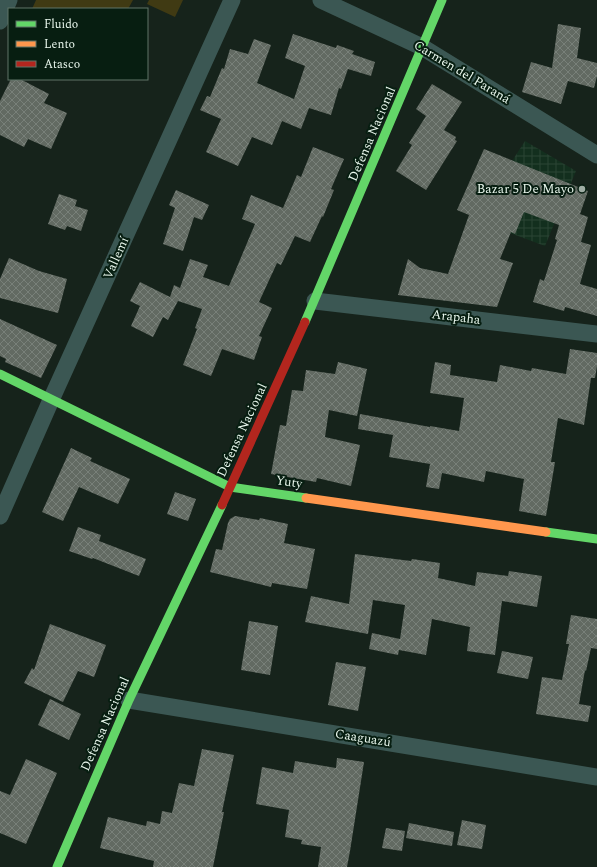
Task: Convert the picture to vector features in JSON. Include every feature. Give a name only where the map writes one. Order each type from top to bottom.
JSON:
[{"type":"street","points":[[0,21],[9,0]]},
{"type":"street","name":"Vallemí","points":[[0,516],[232,0]]},
{"type":"street","name":"Carmen del Paraná","points":[[321,0],[422,47],[597,155]]},
{"type":"street","name":"Defensa Nacional","points":[[57,867],[128,700],[230,487],[315,301],[442,0]]},
{"type":"street","name":"Arapaha","points":[[315,301],[597,334]]},
{"type":"street","name":"Yuty","points":[[0,374],[230,487],[597,539]]},
{"type":"street","name":"Caaguazú","points":[[128,700],[597,777]]},
{"type":"shaded area","points":[[36,0],[133,0],[129,8],[32,8]]},
{"type":"shaded area","points":[[149,0],[183,0],[175,17],[147,4]]},
{"type":"shaded area","points":[[525,141],[576,171],[545,246],[486,224],[514,158]]},
{"type":"building","points":[[558,24],[581,28],[577,58],[597,63],[597,76],[594,88],[568,81],[561,104],[522,92],[531,62],[552,68]]},
{"type":"building","points":[[293,34],[336,48],[337,45],[354,51],[352,54],[375,62],[371,76],[348,69],[341,89],[339,88],[331,115],[309,108],[301,129],[282,121],[272,145],[252,137],[238,166],[206,152],[221,119],[200,110],[207,96],[210,97],[222,68],[224,69],[230,49],[248,54],[254,39],[271,45],[257,83],[294,99],[305,66],[285,58]]},
{"type":"building","points":[[10,80],[22,80],[49,94],[44,103],[67,113],[51,149],[28,139],[24,147],[0,135],[0,101]]},
{"type":"building","points":[[432,84],[462,102],[444,130],[456,137],[455,140],[457,141],[426,190],[396,171],[412,145],[409,143],[426,116],[416,109]]},
{"type":"building","points":[[313,147],[344,159],[331,189],[334,190],[323,217],[322,216],[310,242],[295,236],[281,265],[277,263],[259,302],[272,308],[259,336],[262,337],[254,360],[222,349],[211,376],[183,365],[197,329],[195,328],[202,309],[178,301],[168,320],[163,317],[153,337],[131,326],[140,306],[130,301],[140,282],[170,297],[174,285],[180,288],[190,259],[208,265],[203,277],[229,286],[255,224],[242,219],[251,195],[283,208],[297,175],[301,177]]},
{"type":"building","points":[[484,149],[588,191],[580,214],[588,217],[581,242],[591,245],[580,284],[597,289],[597,316],[565,307],[564,311],[533,302],[540,279],[544,281],[557,240],[555,239],[559,225],[524,212],[515,234],[511,232],[500,259],[513,263],[497,307],[398,295],[408,259],[420,268],[448,274],[469,215],[457,210]]},
{"type":"building","points":[[176,190],[209,205],[202,220],[194,217],[183,251],[163,244],[175,208],[169,205]]},
{"type":"building","points":[[59,194],[77,200],[75,206],[88,210],[81,231],[67,226],[65,230],[48,224]]},
{"type":"building","points":[[9,258],[39,271],[67,279],[58,313],[0,298],[0,279]]},
{"type":"building","points":[[0,319],[57,345],[41,378],[5,362],[6,359],[0,356]]},
{"type":"building","points":[[570,349],[597,353],[597,366],[595,378],[591,378],[584,425],[558,418],[551,462],[555,462],[546,516],[519,511],[524,479],[486,471],[484,482],[442,473],[439,489],[426,487],[430,464],[389,457],[393,435],[358,429],[360,414],[459,431],[464,398],[430,393],[435,362],[451,365],[450,375],[497,382],[500,365],[531,371],[532,368],[566,374]]},
{"type":"building","points":[[338,362],[367,369],[357,416],[329,410],[325,437],[360,445],[351,486],[317,478],[316,482],[271,474],[280,425],[286,426],[292,390],[303,391],[306,370],[335,374]]},
{"type":"building","points":[[71,448],[92,458],[90,461],[130,479],[118,504],[79,487],[63,521],[42,512]]},
{"type":"building","points":[[175,492],[196,499],[188,521],[167,514]]},
{"type":"building","points":[[235,516],[259,520],[260,518],[288,524],[284,543],[315,549],[307,589],[272,583],[271,587],[210,572],[216,549],[222,550],[228,523],[230,519]]},
{"type":"building","points":[[78,527],[101,535],[99,541],[146,559],[139,576],[93,558],[92,559],[69,551]]},
{"type":"building","points":[[355,554],[440,563],[438,578],[475,586],[477,572],[508,576],[509,571],[542,576],[537,607],[502,601],[495,655],[467,651],[470,627],[432,619],[426,655],[399,650],[398,655],[369,649],[372,633],[400,639],[405,605],[373,600],[368,634],[305,622],[311,596],[349,604]]},
{"type":"building","points":[[571,615],[597,619],[597,649],[591,648],[586,671],[585,670],[579,704],[591,706],[588,722],[536,714],[542,677],[562,680],[569,644],[566,644]]},
{"type":"building","points":[[249,621],[278,626],[270,675],[241,670]]},
{"type":"building","points":[[50,624],[106,645],[94,677],[78,671],[63,702],[24,683],[32,668],[34,670]]},
{"type":"building","points":[[502,651],[533,657],[528,679],[497,673]]},
{"type":"building","points":[[336,662],[366,667],[358,711],[328,705]]},
{"type":"building","points":[[50,699],[81,714],[69,740],[38,725]]},
{"type":"building","points":[[202,749],[234,755],[222,812],[224,812],[213,867],[153,867],[154,861],[100,848],[108,817],[146,826],[147,821],[160,824],[162,811],[172,813],[179,783],[194,786]]},
{"type":"building","points":[[337,758],[364,762],[350,851],[347,867],[318,867],[321,847],[301,844],[302,840],[285,837],[289,810],[256,804],[262,767],[293,773],[295,761],[336,768]]},
{"type":"building","points":[[26,759],[57,773],[26,844],[0,833],[0,791],[10,795]]},
{"type":"building","points":[[462,820],[486,825],[482,849],[457,845]]},
{"type":"building","points":[[409,823],[454,832],[452,846],[406,838]]},
{"type":"building","points":[[386,828],[405,831],[402,851],[382,848]]},
{"type":"traffic: fast","points":[[305,322],[442,0]]},
{"type":"traffic: fast","points":[[0,374],[230,487],[306,498]]},
{"type":"traffic: fast","points":[[57,867],[129,700],[222,505]]},
{"type":"traffic: fast","points":[[546,532],[597,539]]},
{"type":"traffic: slow","points":[[306,498],[546,532]]},
{"type":"traffic: jam","points":[[222,505],[305,322]]},
{"type":"place","name":"Bazar 5 De Mayo","points":[[582,189]]}]
